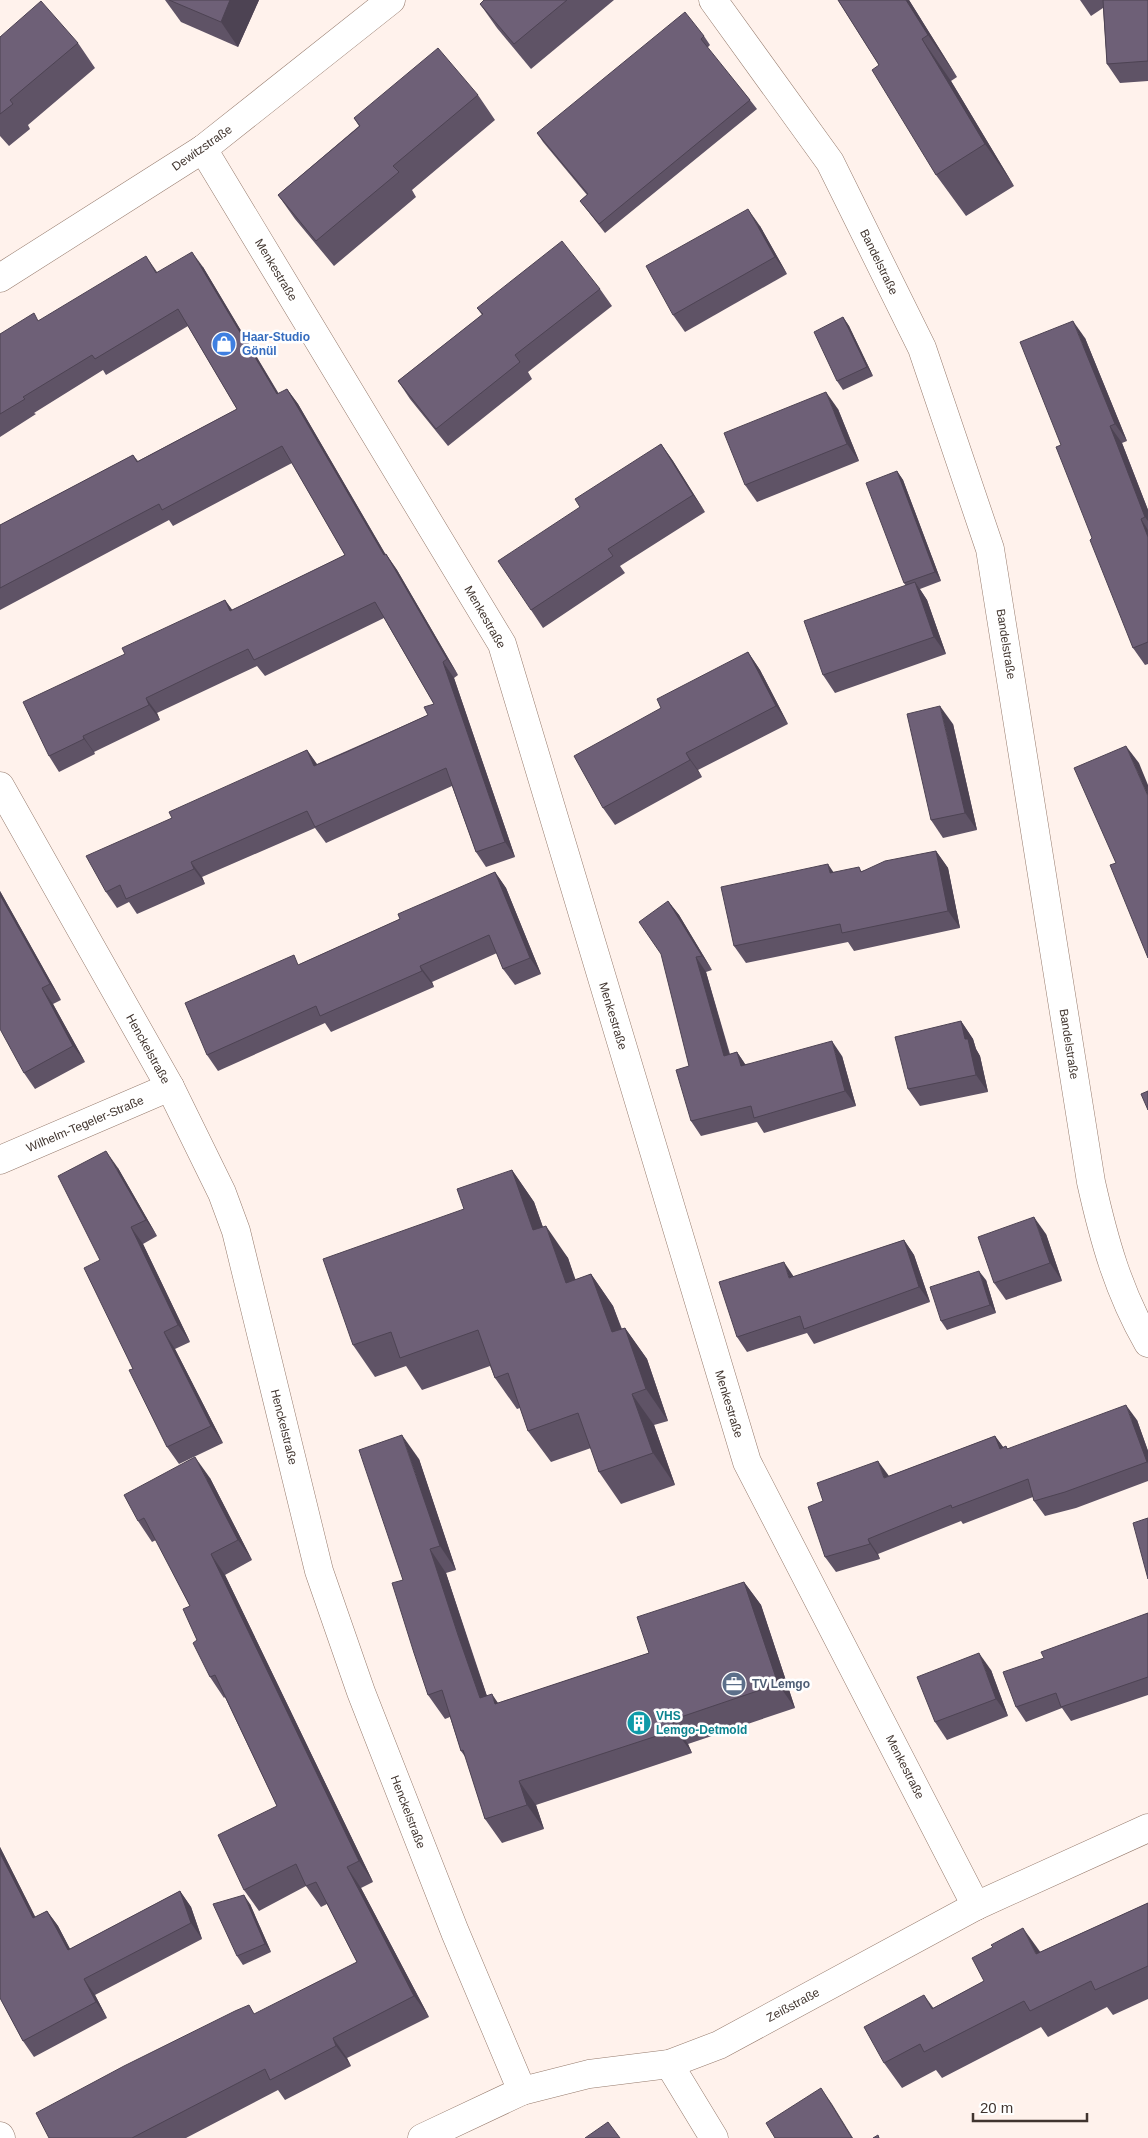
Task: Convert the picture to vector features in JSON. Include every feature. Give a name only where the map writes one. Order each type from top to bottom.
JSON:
[{"type":"street","name":"Dewitzstraße","points":[[0,278],[204,150],[391,0]]},
{"type":"street","name":"Bandelstraße","points":[[713,0],[830,162],[922,348],[990,549],[1091,1182],[1106,1248],[1133,1317],[1148,1343]]},
{"type":"street","name":"Menkestraße","points":[[204,150],[502,644],[747,1462],[976,1906]]},
{"type":"street","name":"Henckelstraße","points":[[0,786],[170,1087],[222,1193],[236,1231],[319,1571],[361,1692],[455,1932],[522,2091]]},
{"type":"street","name":"Wilhelm-Tegeler-Straße","points":[[0,1160],[170,1087]]},
{"type":"street","name":"Zeißstraße","points":[[422,2138],[522,2091],[588,2074],[669,2064],[719,2045],[976,1906],[1148,1828]]},
{"type":"street","points":[[669,2064],[714,2138]]},
{"type":"building","points":[[169,0],[230,0],[221,22]]},
{"type":"building","points":[[484,0],[567,0],[514,44],[480,4]]},
{"type":"building","points":[[838,0],[906,0],[928,35],[922,39],[985,144],[936,175],[872,70],[879,65]]},
{"type":"building","points":[[1103,0],[1148,0],[1148,61],[1107,64]]},
{"type":"building","points":[[41,1],[78,43],[10,100],[13,104],[0,114],[0,37]]},
{"type":"building","points":[[685,12],[704,36],[701,39],[750,100],[599,224],[580,201],[588,194],[537,133]]},
{"type":"building","points":[[438,48],[478,95],[393,166],[399,172],[316,241],[278,195],[360,126],[354,118]]},
{"type":"building","points":[[748,209],[775,257],[673,315],[646,266]]},
{"type":"building","points":[[562,241],[600,289],[515,355],[520,362],[436,429],[398,381],[483,314],[477,308]]},
{"type":"building","points":[[192,252],[277,394],[287,389],[447,659],[443,662],[505,842],[476,852],[446,768],[315,827],[307,811],[191,862],[194,869],[126,899],[120,885],[106,892],[86,856],[172,818],[169,812],[307,750],[314,766],[349,751],[428,715],[424,707],[434,704],[375,602],[254,660],[248,649],[214,665],[146,698],[149,705],[83,736],[84,739],[49,756],[23,702],[125,654],[122,648],[225,600],[230,611],[345,555],[282,446],[162,510],[159,504],[0,588],[0,525],[133,455],[137,462],[237,409],[178,309],[95,359],[92,355],[23,397],[25,399],[0,414],[0,334],[34,313],[38,321],[146,256],[156,273]]},
{"type":"building","points":[[843,317],[867,367],[837,381],[814,332]]},
{"type":"building","points":[[1073,321],[1115,424],[1110,426],[1145,517],[1141,519],[1148,537],[1148,642],[1133,648],[1090,540],[1092,538],[1056,447],[1061,445],[1020,342]]},
{"type":"building","points":[[826,392],[847,444],[745,485],[724,433]]},
{"type":"building","points":[[661,444],[693,495],[608,549],[613,556],[531,610],[498,561],[580,507],[575,499]]},
{"type":"building","points":[[897,471],[935,572],[904,583],[866,483]]},
{"type":"building","points":[[915,582],[934,637],[823,675],[804,621]]},
{"type":"building","points":[[748,652],[776,706],[686,753],[690,760],[603,808],[574,756],[661,708],[657,699]]},
{"type":"building","points":[[940,706],[965,813],[931,820],[907,714]]},
{"type":"building","points":[[1126,746],[1148,796],[1148,958],[1110,865],[1116,863],[1074,768]]},
{"type":"building","points":[[936,851],[948,911],[842,933],[840,924],[734,946],[721,887],[828,864],[830,873],[859,867],[861,872],[885,861]]},
{"type":"building","points":[[495,872],[530,958],[503,969],[489,935],[420,966],[422,971],[320,1016],[316,1006],[207,1055],[185,1003],[294,955],[298,965],[400,919],[398,914]]},
{"type":"building","points":[[0,895],[50,984],[42,988],[73,1046],[24,1073],[0,1029]]},
{"type":"building","points":[[668,901],[702,956],[696,957],[724,1056],[737,1052],[741,1066],[832,1041],[845,1091],[754,1118],[751,1106],[691,1121],[676,1070],[689,1066],[661,954],[639,922]]},
{"type":"building","points":[[961,1021],[965,1039],[968,1039],[976,1075],[908,1089],[895,1037]]},
{"type":"building","points":[[1148,1091],[1148,1110],[1141,1094]]},
{"type":"building","points":[[106,1151],[146,1220],[131,1227],[178,1325],[164,1332],[211,1426],[167,1447],[129,1370],[133,1369],[84,1268],[100,1260],[58,1176]]},
{"type":"building","points":[[512,1170],[533,1230],[546,1226],[566,1283],[591,1274],[612,1332],[625,1328],[646,1389],[632,1394],[653,1453],[599,1472],[578,1413],[528,1431],[508,1373],[495,1378],[478,1330],[400,1358],[391,1332],[353,1345],[323,1259],[464,1209],[457,1189]]},
{"type":"building","points":[[1034,1217],[1050,1263],[994,1283],[978,1237]]},
{"type":"building","points":[[904,1240],[919,1287],[804,1329],[800,1316],[737,1337],[719,1282],[784,1262],[789,1278]]},
{"type":"building","points":[[979,1271],[990,1305],[941,1321],[930,1287]]},
{"type":"building","points":[[1126,1405],[1147,1462],[1065,1492],[1034,1501],[1028,1479],[952,1508],[951,1505],[868,1539],[870,1544],[825,1557],[808,1507],[823,1501],[817,1483],[878,1461],[884,1478],[995,1436],[1000,1449],[1006,1446],[1007,1449]]},
{"type":"building","points":[[402,1435],[440,1546],[430,1549],[480,1698],[492,1694],[495,1704],[649,1653],[637,1617],[744,1582],[778,1684],[672,1720],[675,1730],[519,1781],[527,1805],[485,1819],[442,1690],[428,1695],[392,1583],[403,1580],[359,1450]]},
{"type":"building","points":[[195,1457],[238,1540],[211,1554],[359,1861],[347,1867],[414,1996],[333,2038],[336,2046],[270,2080],[265,2069],[132,2138],[49,2138],[36,2113],[124,2066],[235,2011],[249,2005],[254,2014],[357,1962],[316,1882],[306,1886],[296,1864],[244,1890],[218,1835],[277,1806],[215,1675],[210,1677],[193,1643],[197,1640],[183,1609],[190,1606],[144,1518],[138,1521],[124,1495]]},
{"type":"building","points":[[1148,1518],[1148,1579],[1133,1523]]},
{"type":"building","points":[[1148,1613],[1148,1677],[1061,1707],[1056,1693],[1016,1707],[1003,1672],[1044,1658],[1041,1652]]},
{"type":"building","points":[[979,1653],[996,1699],[935,1722],[917,1677]]},
{"type":"building","points":[[0,1853],[33,1918],[47,1911],[68,1950],[180,1891],[191,1923],[84,1979],[96,2002],[23,2041],[0,1998]]},
{"type":"building","points":[[244,1895],[265,1944],[237,1956],[213,1904]]},
{"type":"building","points":[[1148,1903],[1148,1966],[1095,1990],[1091,1981],[1030,2011],[1024,2001],[924,2052],[920,2044],[884,2063],[864,2027],[924,1995],[932,2009],[984,1981],[972,1958],[993,1947],[991,1945],[1023,1928],[1036,1954]]},
{"type":"building","points":[[821,2088],[852,2138],[775,2138],[766,2123]]},
{"type":"building","points":[[608,2122],[620,2138],[585,2138]]},
{"type":"place","name":"Haar-Studio Gönül","points":[[224,344]]},
{"type":"place","name":"TV Lemgo","points":[[734,1684]]},
{"type":"place","name":"VHS Lemgo-Detmold","points":[[639,1723]]}]
